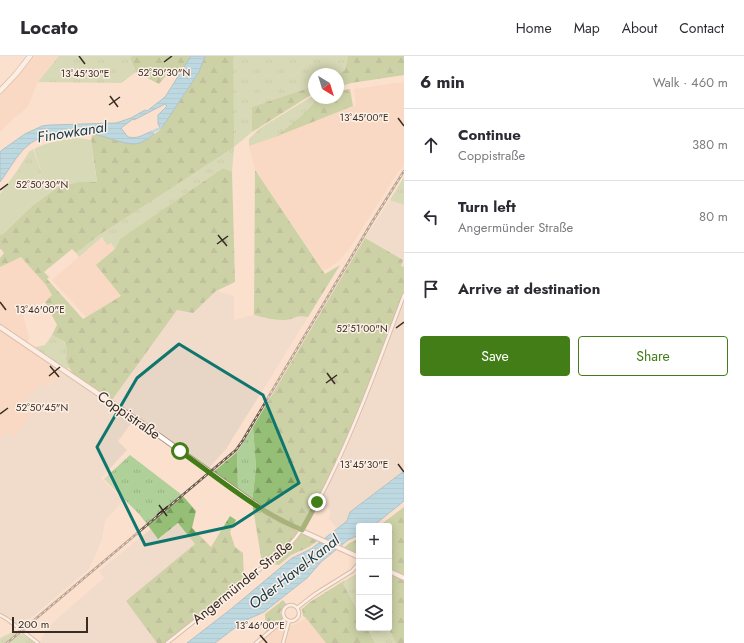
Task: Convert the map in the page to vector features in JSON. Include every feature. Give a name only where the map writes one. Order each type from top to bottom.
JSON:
[{"type":"main road","points":[[0,91],[30,56]]},
{"type":"main road","name":"Coppistraße","points":[[0,327],[137,420],[262,510],[356,556]]},
{"type":"main road","points":[[392,572],[404,578]]},
{"type":"street","name":"Angermünder Straße","points":[[167,643],[284,550],[302,530],[350,437],[370,388],[404,295]]},
{"type":"street","points":[[297,608],[321,590],[352,571],[356,566]]},
{"type":"street","points":[[293,605],[297,608],[299,613],[298,618],[289,622],[285,619],[282,612],[285,607],[293,605]]},
{"type":"street","points":[[0,615],[38,643]]},
{"type":"street","points":[[256,643],[285,619]]},
{"type":"street","points":[[283,643],[289,622]]},
{"type":"highlighted area","points":[[179,344],[263,395],[299,483],[233,526],[145,545],[97,447],[137,378]]},
{"type":"shaded area","points":[[32,56],[59,56],[38,82],[27,108],[0,132],[0,93],[7,87]]},
{"type":"shaded area","points":[[404,82],[404,166],[398,172],[350,248],[339,261],[324,271],[255,170],[249,146],[356,105],[354,89]]},
{"type":"shaded area","points":[[390,200],[404,205],[404,267],[401,266],[402,260],[365,238]]},
{"type":"shaded area","points":[[102,237],[111,243],[115,249],[97,265],[122,296],[86,317],[52,280]]},
{"type":"shaded area","points":[[21,257],[46,285],[52,295],[45,302],[23,315],[29,338],[27,344],[0,324],[0,267]]},
{"type":"shaded area","points":[[216,291],[234,296],[234,320],[254,315],[284,320],[300,315],[308,317],[226,449],[208,469],[156,429],[112,400],[177,310],[193,313]]},
{"type":"shaded area","points":[[404,295],[404,471],[350,512],[347,521],[337,529],[329,518],[331,511],[329,508],[317,502]]},
{"type":"shaded area","points":[[0,330],[62,373],[46,388],[41,383],[23,405],[32,415],[13,437],[7,431],[0,438]]},
{"type":"shaded area","points":[[62,373],[110,404],[133,421],[118,441],[127,450],[101,478],[123,501],[105,520],[102,539],[89,569],[20,627],[0,614],[0,438],[7,431],[13,437],[32,415],[23,405],[24,401],[41,383],[47,388]]},
{"type":"shaded area","points":[[178,523],[195,544],[126,601],[157,643],[39,643],[49,627],[57,619],[104,578],[99,571],[151,529],[159,539]]},
{"type":"shaded area","points":[[306,618],[326,643],[259,643],[285,622],[292,626]]},
{"type":"green space","points":[[59,56],[133,56],[130,58],[136,72],[121,83],[38,82]]},
{"type":"green space","points":[[133,56],[191,56],[186,66],[169,72],[159,84],[136,72],[130,58]]},
{"type":"green space","points":[[205,56],[234,56],[234,147],[99,235],[76,253],[72,249],[44,272],[49,277],[47,279],[83,319],[121,296],[96,265],[115,249],[120,239],[223,168],[232,172],[235,282],[216,291],[193,313],[177,310],[112,400],[72,373],[66,360],[67,349],[64,341],[52,335],[57,325],[45,302],[52,295],[46,285],[21,257],[0,267],[0,258],[4,253],[0,249],[0,235],[4,233],[32,206],[58,187],[78,182],[97,182],[91,140],[93,133],[135,144],[148,139],[161,129],[199,72]]},
{"type":"green space","points":[[234,56],[348,56],[344,71],[344,68],[308,68],[308,88],[252,107],[252,132],[234,147],[232,172],[223,168],[120,239],[115,249],[111,243],[107,245],[102,237],[79,257],[76,253],[99,235]]},
{"type":"green space","points":[[348,56],[404,56],[404,75],[344,85]]},
{"type":"green space","points":[[308,88],[308,97],[252,132],[252,107]]},
{"type":"green space","points":[[350,89],[353,106],[275,137],[300,117],[313,104],[344,104],[344,90]]},
{"type":"green space","points":[[308,99],[308,104],[313,104],[300,117],[275,137],[249,146],[249,139],[259,129]]},
{"type":"green space","points":[[77,138],[91,140],[97,182],[78,182],[58,187],[32,206],[4,233],[0,235],[0,194],[17,171],[29,180],[42,174],[34,149],[50,143]]},
{"type":"green space","points":[[33,149],[42,174],[29,180],[17,171],[29,152]]},
{"type":"green space","points":[[255,170],[325,274],[340,265],[308,317],[300,316],[287,320],[279,320],[254,315]]},
{"type":"green space","points":[[404,177],[404,205],[390,200]]},
{"type":"green space","points":[[365,238],[403,260],[401,266],[404,267],[404,295],[358,416],[302,530],[320,539],[309,547],[291,555],[279,565],[262,563],[252,502],[256,468],[253,427]]},
{"type":"green space","points":[[52,335],[63,340],[67,349],[66,360],[70,369],[35,349],[36,347],[45,345]]},
{"type":"green space","points":[[253,427],[256,468],[252,502],[238,492],[237,452]]},
{"type":"green space","points":[[237,452],[238,492],[211,474]]},
{"type":"green space","points":[[130,455],[182,495],[147,524],[104,479]]},
{"type":"green space","points":[[182,495],[196,511],[192,528],[211,547],[230,516],[236,520],[230,532],[235,547],[243,553],[244,580],[167,643],[157,643],[126,601],[195,544],[178,523],[158,539],[147,524]]},
{"type":"green space","points":[[404,507],[404,576],[392,570],[392,523],[383,523]]},
{"type":"green space","points":[[356,540],[356,554],[344,548]]},
{"type":"green space","points":[[356,574],[356,608],[342,582]]},
{"type":"green space","points":[[392,574],[404,580],[404,643],[396,643],[390,631],[392,631]]},
{"type":"green space","points":[[342,582],[356,608],[356,631],[369,631],[375,643],[326,643],[303,616],[302,609],[310,602]]},
{"type":"green space","points":[[283,600],[287,605],[285,605],[280,612],[283,619],[266,633],[265,614]]},
{"type":"green space","points":[[15,631],[37,643],[0,643],[0,638]]},
{"type":"green space","points":[[369,631],[390,631],[396,643],[375,643]]},
{"type":"water","name":"Finowkanal","points":[[191,56],[205,56],[199,72],[161,129],[158,124],[158,115],[167,106],[165,104],[134,120],[133,119],[121,128],[128,137],[140,136],[152,131],[154,134],[147,139],[135,144],[124,143],[98,135],[76,132],[48,135],[39,138],[25,148],[15,159],[0,182],[0,152],[25,134],[42,126],[49,125],[116,123],[131,118],[145,110],[147,111],[165,97]]},
{"type":"water","name":"Oder-Havel-Kanal","points":[[404,471],[404,501],[377,523],[356,523],[356,536],[348,540],[321,562],[307,578],[264,612],[244,621],[215,643],[187,643],[231,609],[292,558],[311,549],[347,521],[350,512]]},
{"type":"waterway","points":[[152,132],[160,128]]},
{"type":"railway","points":[[7,643],[236,450],[404,171]]},
{"type":"route","points":[[180,451],[262,510],[302,530],[317,502]]}]
